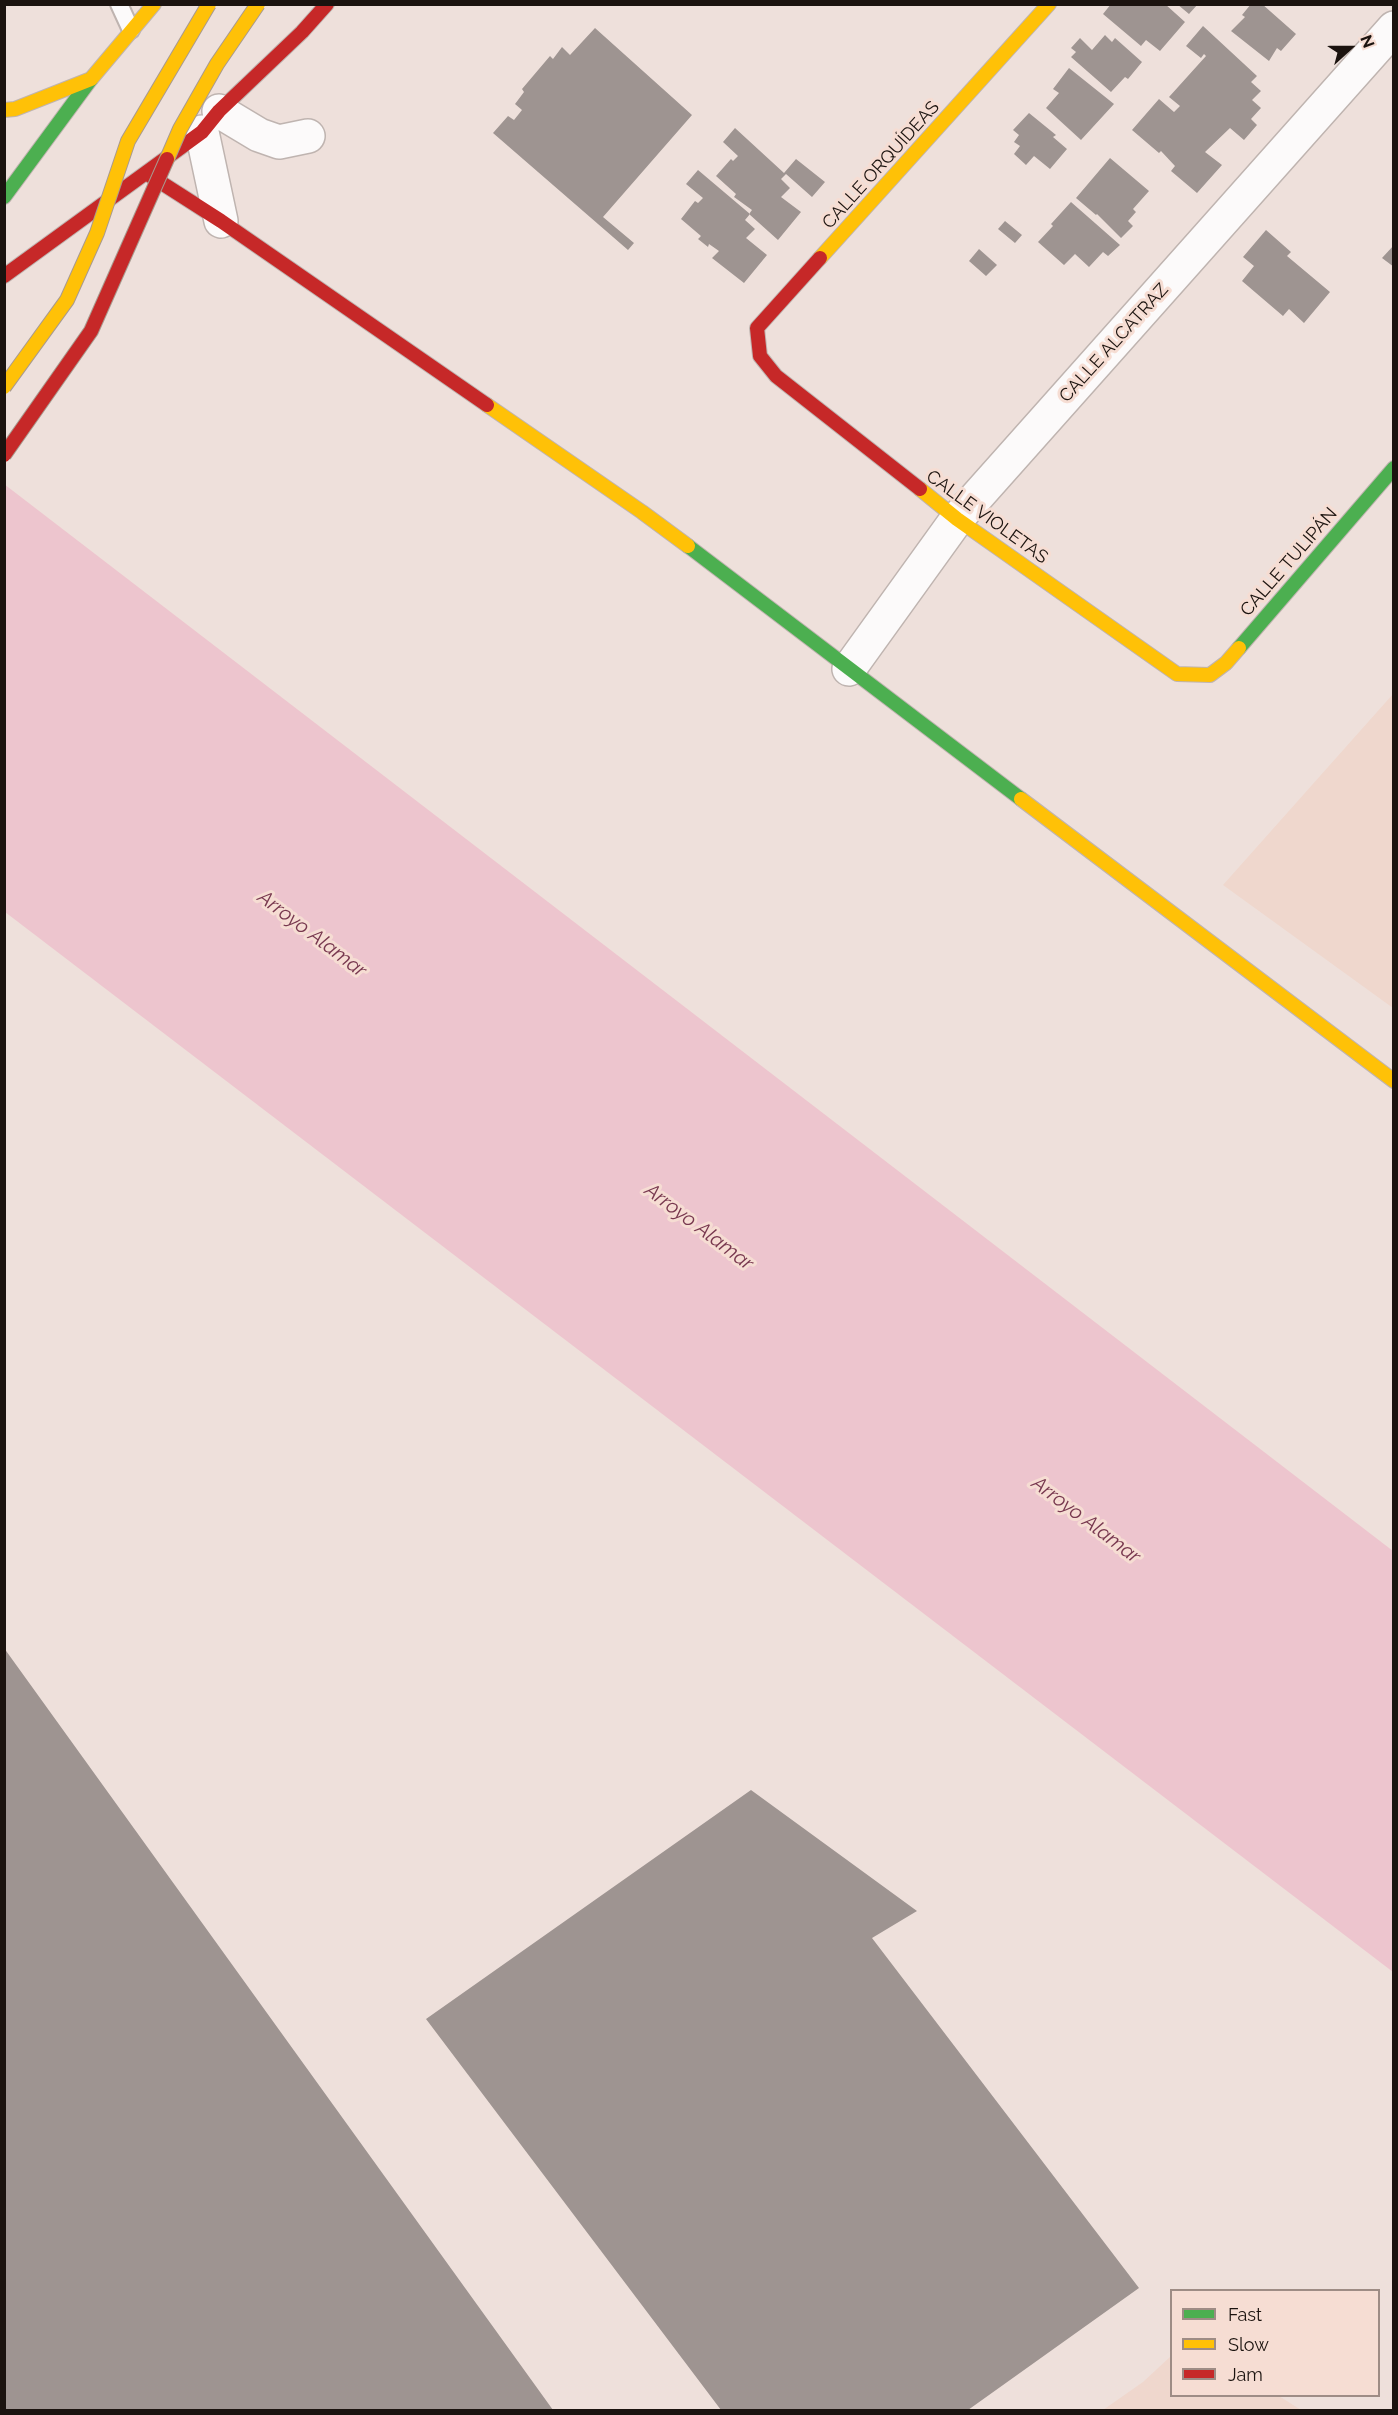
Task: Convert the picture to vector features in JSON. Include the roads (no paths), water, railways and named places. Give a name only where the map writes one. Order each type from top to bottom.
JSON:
[{"type":"main road","points":[[4,198],[91,79],[154,4]]},
{"type":"main road","points":[[4,387],[67,300],[97,233],[128,141],[208,4]]},
{"type":"main road","points":[[4,455],[91,331],[180,129],[217,64],[258,4]]},
{"type":"main road","points":[[4,276],[146,173],[210,121],[302,32],[327,4]]},
{"type":"main road","name":"CALLE ORQUÍDEAS","points":[[760,356],[757,328],[1049,4]]},
{"type":"main road","points":[[4,110],[15,109],[91,79]]},
{"type":"main road","points":[[146,173],[221,221],[642,512],[1394,1081]]},
{"type":"main road","name":"CALLE VIOLETAS","points":[[760,356],[776,376],[957,519],[1177,674],[1210,675]]},
{"type":"main road","name":"CALLE TULIPÁN","points":[[1210,675],[1226,663],[1394,468]]},
{"type":"street","name":"CALLE ALCATRAZ","points":[[849,669],[957,519],[1394,28]]},
{"type":"street","points":[[221,221],[210,121],[279,142],[308,136]]},
{"type":"lane","points":[[119,4],[131,30]]},
{"type":"water","name":"Arroyo Alamar","points":[[4,484],[1393,1551],[1393,1972],[5,912]]}]
